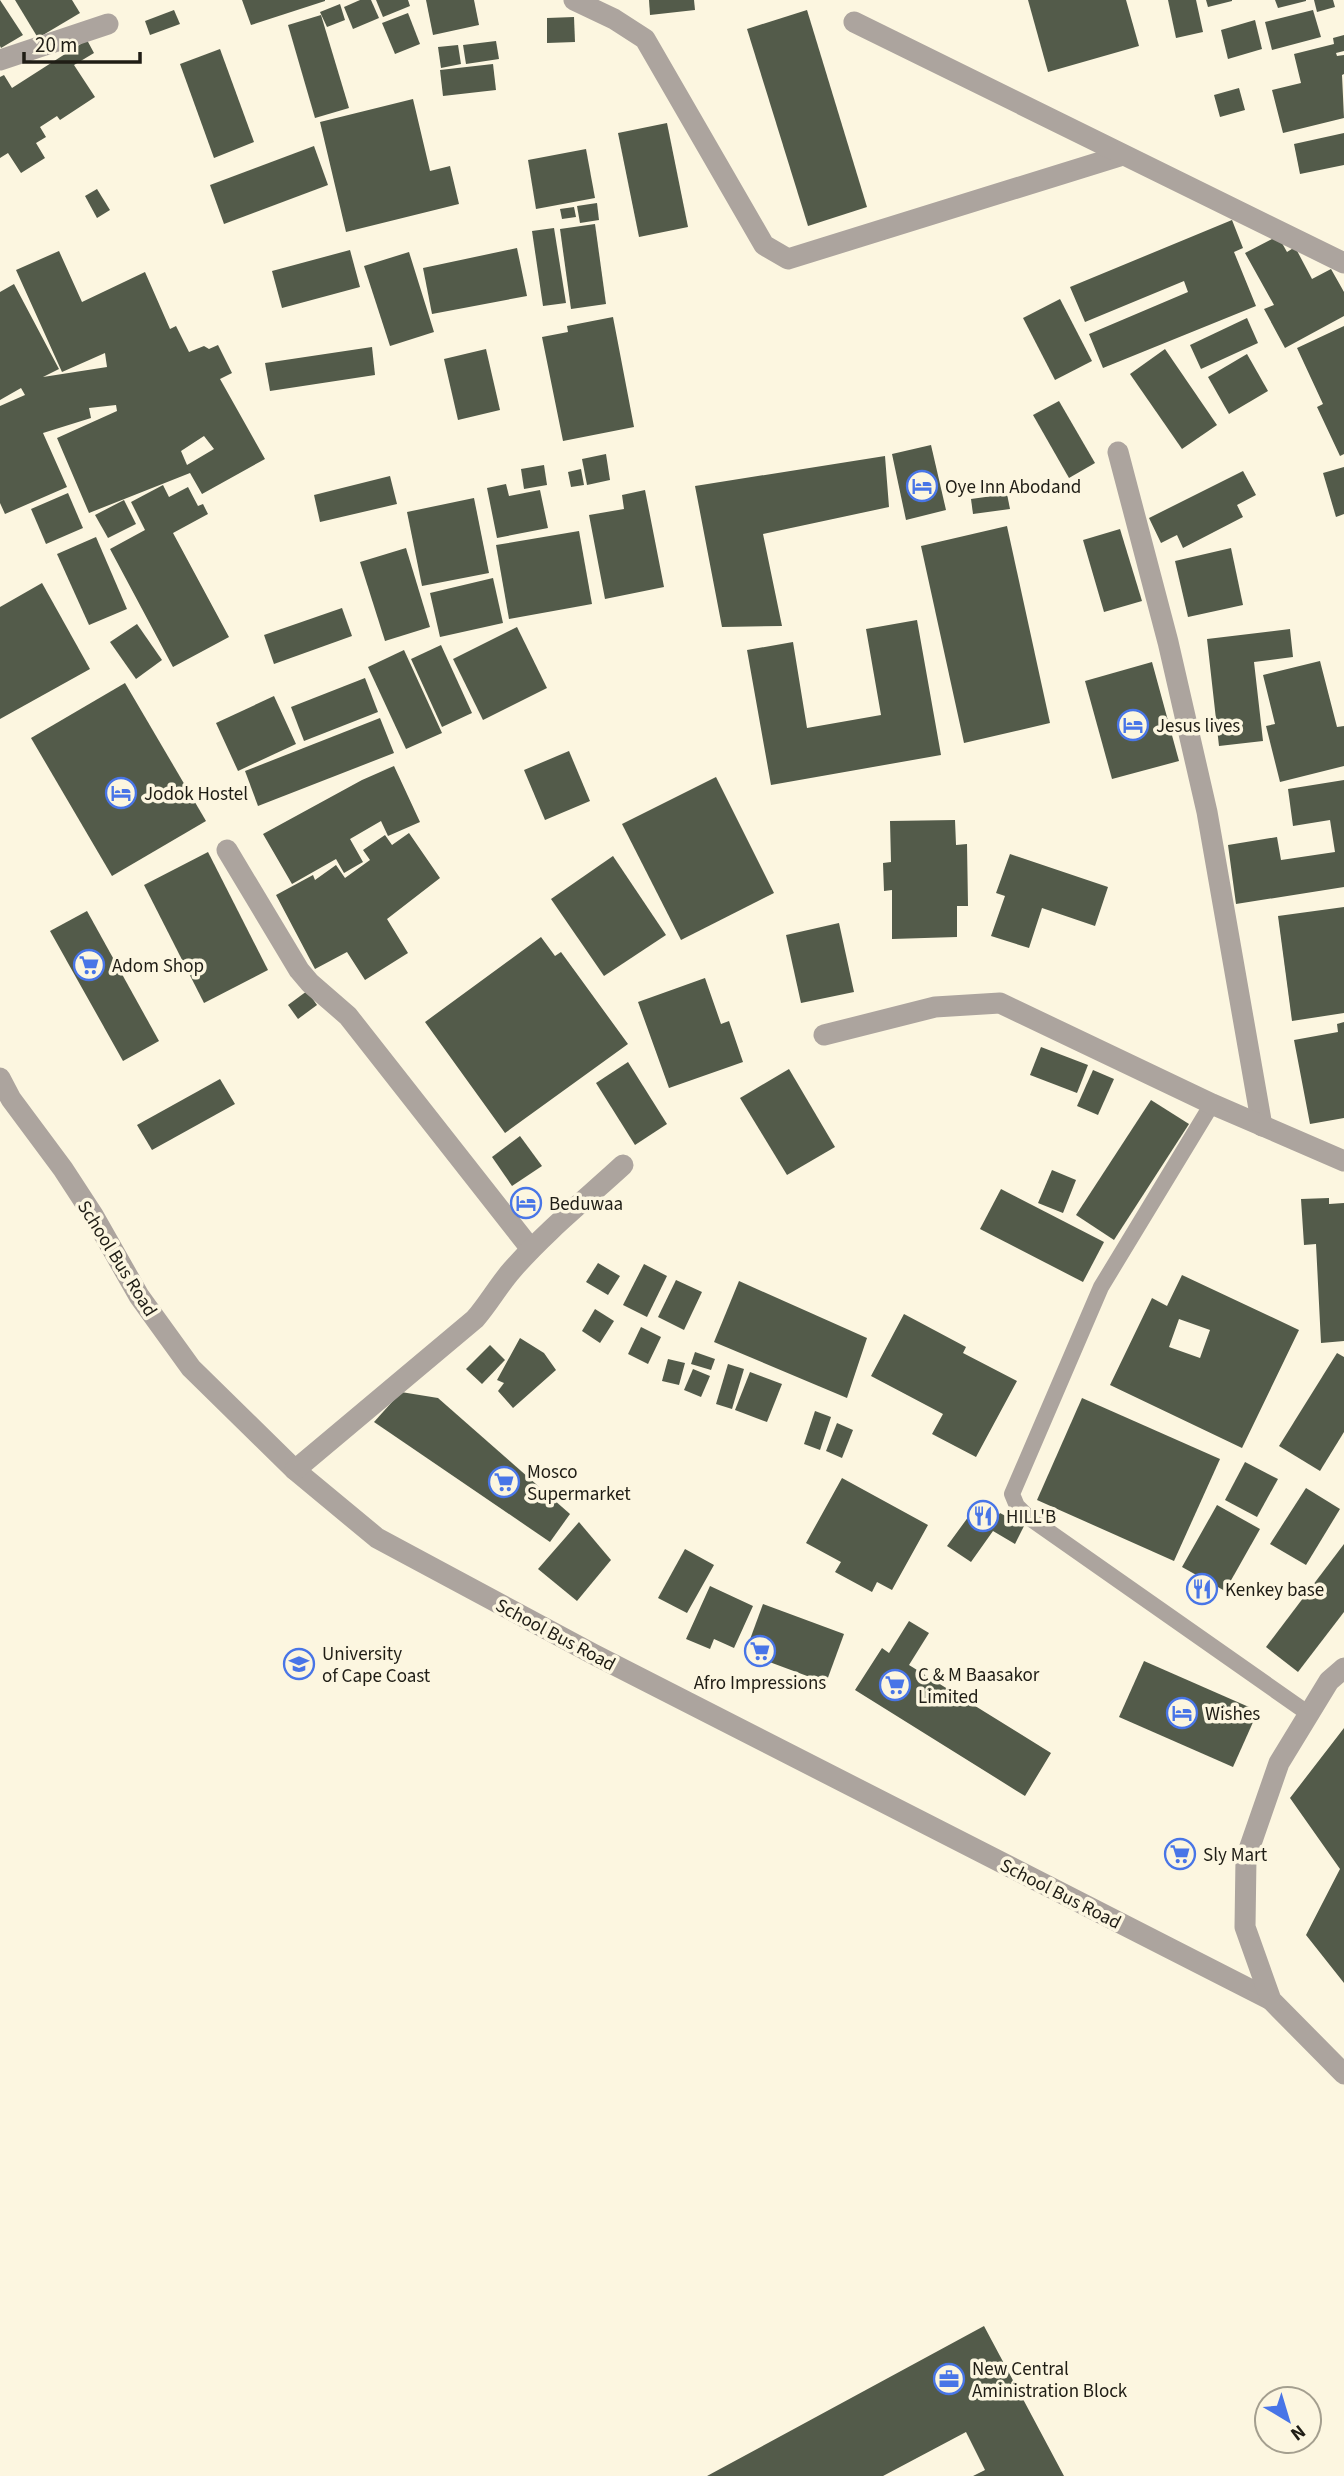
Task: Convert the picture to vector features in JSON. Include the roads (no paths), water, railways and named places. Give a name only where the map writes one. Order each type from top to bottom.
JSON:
[{"type":"street","points":[[574,0],[614,19],[645,39],[764,245],[788,259],[1123,155]]},
{"type":"street","points":[[854,22],[1344,263]]},
{"type":"street","points":[[0,60],[108,24]]},
{"type":"street","points":[[1118,452],[1168,642],[1207,812],[1262,1126]]},
{"type":"street","points":[[227,850],[299,970],[348,1016],[531,1249]]},
{"type":"street","points":[[824,1035],[935,1007],[1000,1003],[1212,1104],[1344,1161]]},
{"type":"street","name":"School Bus Road","points":[[0,1078],[11,1099],[71,1180],[139,1296],[191,1368],[295,1470],[377,1538],[593,1654],[1271,2000]]},
{"type":"street","points":[[295,1470],[475,1319],[490,1303],[509,1272],[531,1249],[624,1165]]},
{"type":"street","points":[[1341,2064],[1271,2000],[1245,1927],[1246,1858],[1279,1763],[1329,1681],[1344,1668]]},
{"type":"lane","points":[[1212,1104],[1101,1287],[1012,1494],[1017,1506],[1028,1517],[1309,1714]]},
{"type":"place","name":"Oye Inn Abodand","points":[[922,486]]},
{"type":"place","name":"Jesus lives","points":[[1133,725]]},
{"type":"place","name":"Jodok Hostel","points":[[121,793]]},
{"type":"place","name":"Adom Shop","points":[[89,965]]},
{"type":"place","name":"Beduwaa","points":[[526,1203]]},
{"type":"place","name":"Mosco Supermarket","points":[[504,1482]]},
{"type":"place","name":"HILL'B","points":[[983,1516]]},
{"type":"place","name":"Kenkey base","points":[[1202,1589]]},
{"type":"place","name":"Afro Impressions","points":[[760,1651]]},
{"type":"place","name":"University of Cape Coast","points":[[299,1664]]},
{"type":"place","name":"C & M Baasakor Limited","points":[[895,1685]]},
{"type":"place","name":"Wishes","points":[[1182,1713]]},
{"type":"place","name":"Sly Mart","points":[[1180,1854]]},
{"type":"place","name":"New Central Aministration Block","points":[[949,2379]]}]
